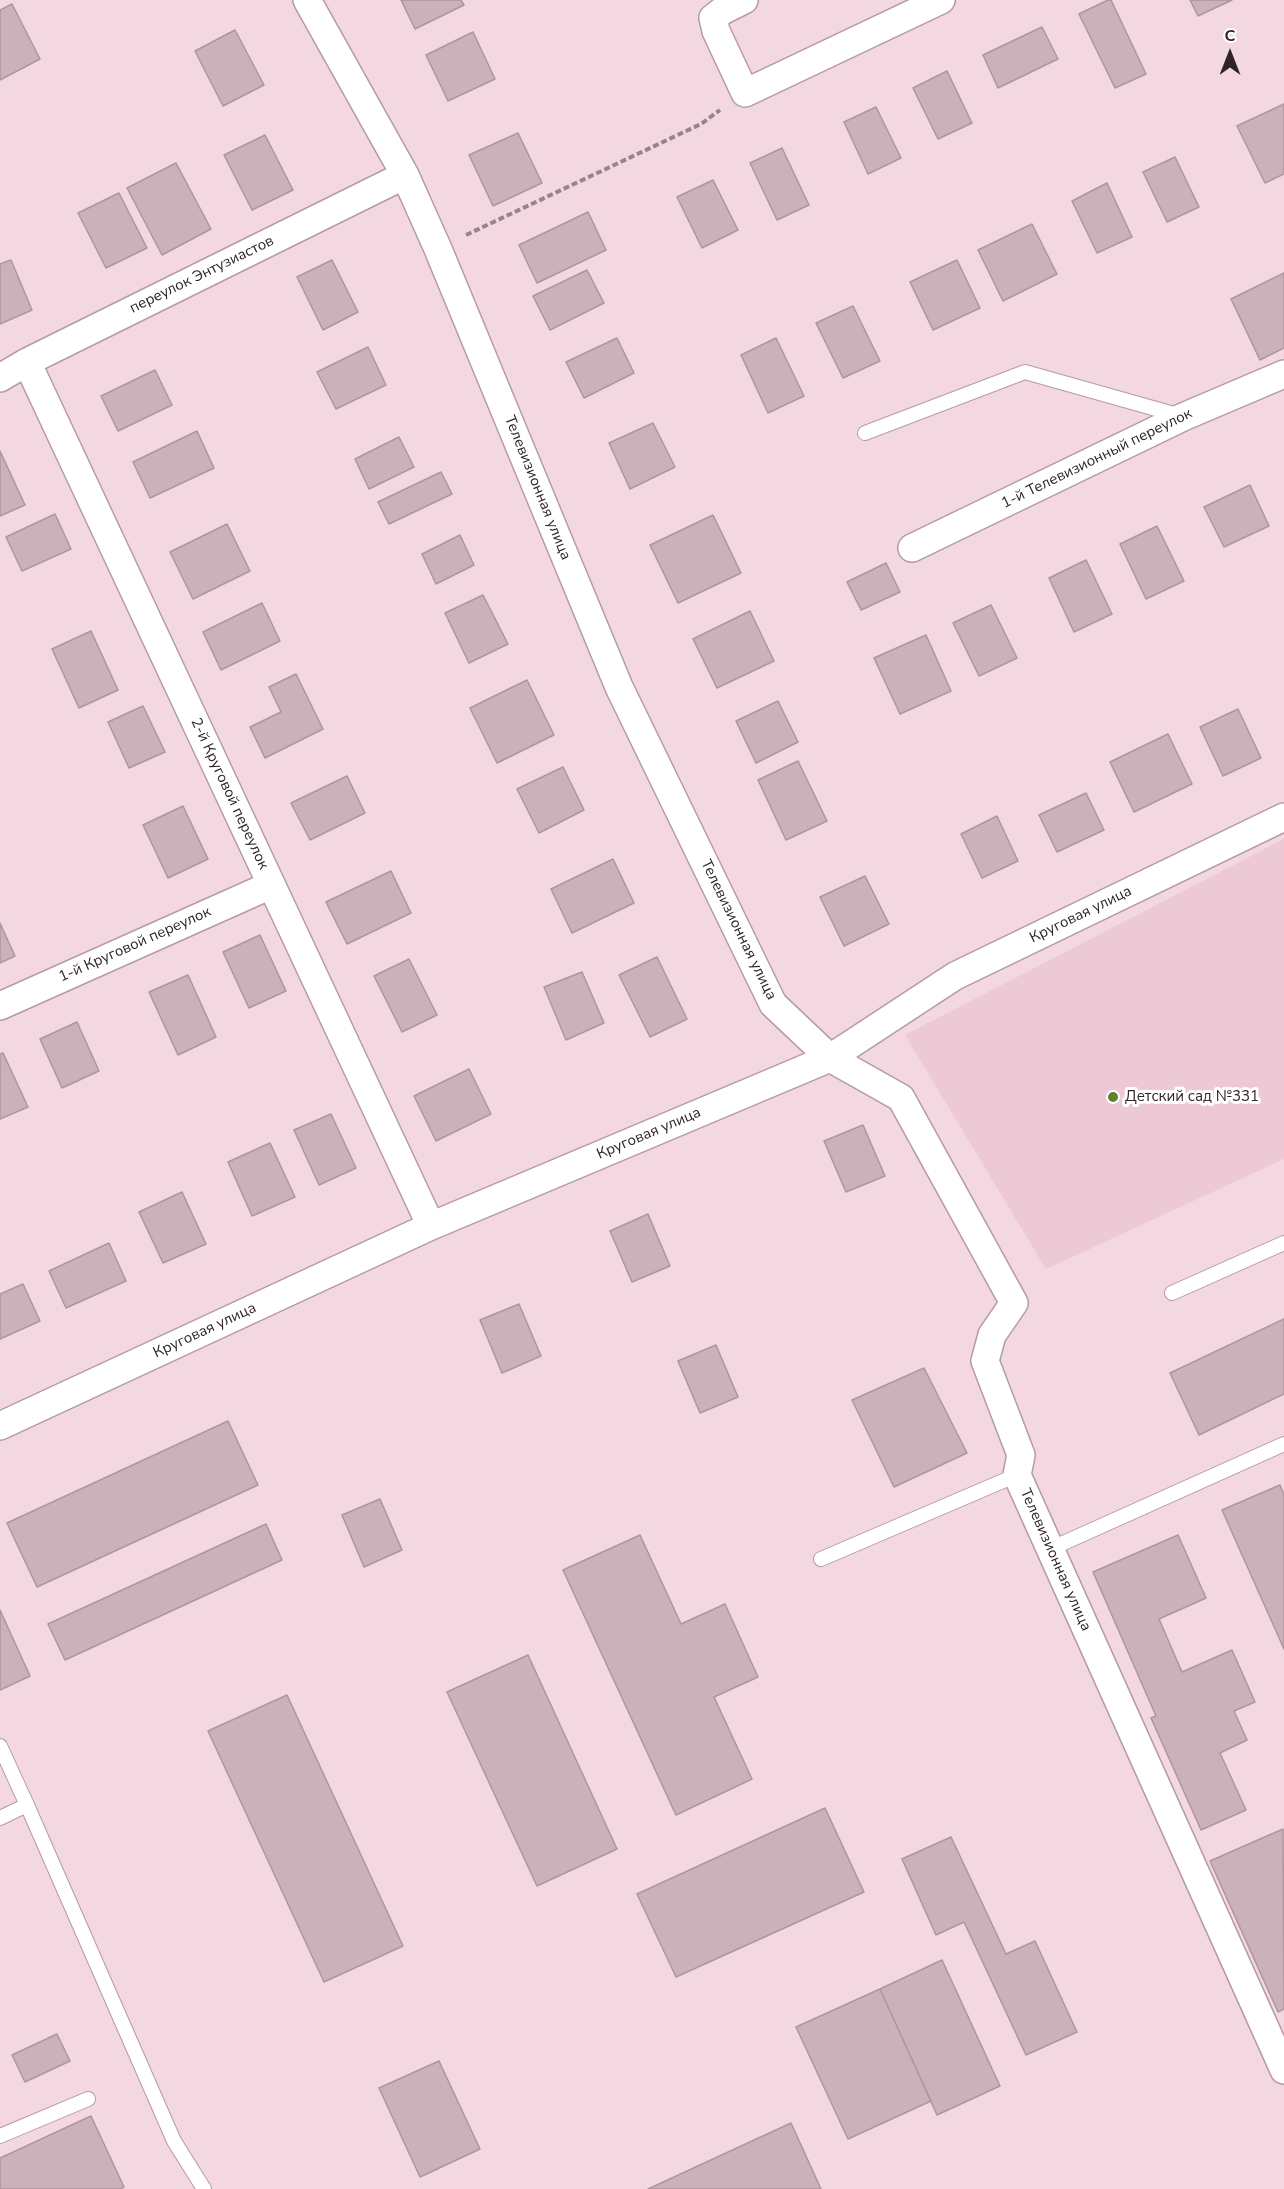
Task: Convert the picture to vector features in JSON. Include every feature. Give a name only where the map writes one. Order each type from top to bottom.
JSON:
[{"type":"street","name":"Телевизионная улица","points":[[308,0],[405,175],[438,249],[619,687],[773,1004],[830,1058],[901,1098],[1014,1303],[992,1335],[985,1361],[1021,1455],[1017,1474],[1276,2031],[1284,2070]]},
{"type":"street","points":[[744,0],[713,18],[716,32],[745,93],[941,0]]},
{"type":"street","name":"переулок Энтузиастов","points":[[0,378],[27,362],[405,175]]},
{"type":"street","name":"2-й Круговой переулок","points":[[27,362],[431,1226]]},
{"type":"street","name":"1-й Телевизионный переулок","points":[[912,548],[1183,417],[1284,374]]},
{"type":"street","name":"Круговая улица","points":[[0,1426],[431,1226],[830,1058],[955,976],[1284,817]]},
{"type":"street","name":"1-й Круговой переулок","points":[[0,1006],[271,885]]},
{"type":"lane","points":[[865,433],[1025,372],[1183,417]]},
{"type":"lane","points":[[1172,1293],[1284,1242]]},
{"type":"lane","points":[[1050,1549],[1284,1444]]},
{"type":"lane","points":[[821,1559],[1017,1474]]},
{"type":"lane","points":[[0,1746],[174,2141],[204,2189]]},
{"type":"lane","points":[[0,1818],[27,1805]]},
{"type":"lane","points":[[0,2136],[88,2099]]},
{"type":"path","points":[[438,249],[701,124],[745,93]]},
{"type":"shaded area","name":"Детский сад №331","points":[[1284,839],[1284,1159],[1046,1269],[905,1035]]},
{"type":"building","points":[[401,0],[461,0],[464,5],[415,29]]},
{"type":"building","points":[[1111,0],[1146,74],[1115,88],[1079,14]]},
{"type":"building","points":[[1190,0],[1232,0],[1198,16]]},
{"type":"building","points":[[12,4],[40,59],[0,80],[0,10]]},
{"type":"building","points":[[1042,27],[1058,59],[998,88],[983,55]]},
{"type":"building","points":[[235,30],[264,85],[223,106],[195,51]]},
{"type":"building","points":[[473,32],[495,79],[448,101],[426,55]]},
{"type":"building","points":[[947,71],[972,123],[938,139],[913,88]]},
{"type":"building","points":[[1284,104],[1284,174],[1265,183],[1237,126]]},
{"type":"building","points":[[876,107],[901,158],[868,174],[844,122]]},
{"type":"building","points":[[518,133],[542,183],[493,206],[469,155]]},
{"type":"building","points":[[265,135],[293,190],[252,210],[224,155]]},
{"type":"building","points":[[782,148],[809,205],[777,220],[750,163]]},
{"type":"building","points":[[1175,157],[1199,207],[1167,222],[1143,172]]},
{"type":"building","points":[[176,163],[211,229],[162,255],[127,188]]},
{"type":"building","points":[[713,180],[738,230],[702,248],[677,197]]},
{"type":"building","points":[[1107,183],[1132,237],[1097,253],[1072,201]]},
{"type":"building","points":[[119,193],[147,248],[106,268],[78,213]]},
{"type":"building","points":[[588,212],[606,250],[537,283],[519,245]]},
{"type":"building","points":[[1032,224],[1057,274],[1003,301],[978,250]]},
{"type":"building","points":[[11,260],[32,310],[0,324],[0,264]]},
{"type":"building","points":[[332,260],[358,312],[323,330],[297,277]]},
{"type":"building","points":[[957,260],[980,308],[933,330],[910,282]]},
{"type":"building","points":[[587,270],[604,303],[550,330],[533,296]]},
{"type":"building","points":[[1284,273],[1284,348],[1260,360],[1231,299]]},
{"type":"building","points":[[853,306],[880,361],[843,378],[816,323]]},
{"type":"building","points":[[617,338],[634,373],[584,398],[566,362]]},
{"type":"building","points":[[776,338],[804,396],[768,413],[741,355]]},
{"type":"building","points":[[368,347],[386,385],[336,409],[317,372]]},
{"type":"building","points":[[155,370],[172,405],[118,431],[101,396]]},
{"type":"building","points":[[653,423],[675,467],[630,489],[609,443]]},
{"type":"building","points":[[197,431],[214,468],[150,498],[133,462]]},
{"type":"building","points":[[399,437],[414,467],[369,489],[355,459]]},
{"type":"building","points":[[0,451],[25,505],[0,516]]},
{"type":"building","points":[[441,472],[452,494],[389,524],[378,502]]},
{"type":"building","points":[[1250,485],[1269,526],[1224,547],[1204,507]]},
{"type":"building","points":[[55,514],[71,549],[22,571],[6,537]]},
{"type":"building","points":[[713,515],[741,573],[678,603],[650,545]]},
{"type":"building","points":[[227,524],[250,571],[193,599],[170,552]]},
{"type":"building","points":[[1157,526],[1184,581],[1146,599],[1120,544]]},
{"type":"building","points":[[460,535],[474,565],[436,584],[422,554]]},
{"type":"building","points":[[1086,560],[1112,614],[1074,632],[1049,578]]},
{"type":"building","points":[[886,563],[900,592],[861,610],[847,582]]},
{"type":"building","points":[[483,595],[508,644],[469,663],[445,613]]},
{"type":"building","points":[[262,603],[280,641],[221,670],[203,632]]},
{"type":"building","points":[[991,605],[1017,658],[979,676],[953,623]]},
{"type":"building","points":[[750,611],[774,661],[717,688],[693,639]]},
{"type":"building","points":[[91,631],[118,690],[79,708],[52,649]]},
{"type":"building","points":[[926,635],[951,691],[900,714],[874,658]]},
{"type":"building","points":[[296,674],[323,729],[265,758],[250,727],[281,712],[269,687]]},
{"type":"building","points":[[527,680],[554,735],[497,763],[470,708]]},
{"type":"building","points":[[778,701],[798,742],[756,763],[736,721]]},
{"type":"building","points":[[143,706],[165,752],[129,768],[108,722]]},
{"type":"building","points":[[1238,709],[1261,758],[1223,776],[1200,727]]},
{"type":"building","points":[[1168,734],[1192,784],[1134,812],[1110,762]]},
{"type":"building","points":[[798,761],[827,821],[786,840],[758,780]]},
{"type":"building","points":[[563,767],[584,810],[539,833],[517,789]]},
{"type":"building","points":[[347,776],[365,813],[310,840],[291,803]]},
{"type":"building","points":[[1086,793],[1104,830],[1057,852],[1039,815]]},
{"type":"building","points":[[183,806],[208,859],[168,878],[143,825]]},
{"type":"building","points":[[997,816],[1018,861],[982,878],[961,834]]},
{"type":"building","points":[[613,859],[634,903],[572,933],[551,889]]},
{"type":"building","points":[[391,871],[411,913],[347,944],[326,902]]},
{"type":"building","points":[[865,876],[889,924],[844,946],[820,897]]},
{"type":"building","points":[[0,923],[15,956],[0,963]]},
{"type":"building","points":[[260,935],[286,991],[249,1008],[223,952]]},
{"type":"building","points":[[657,957],[687,1019],[650,1037],[619,975]]},
{"type":"building","points":[[409,959],[437,1015],[402,1032],[374,976]]},
{"type":"building","points":[[582,972],[604,1023],[566,1040],[544,987]]},
{"type":"building","points":[[188,975],[216,1037],[178,1055],[149,992]]},
{"type":"building","points":[[77,1022],[99,1071],[62,1088],[40,1039]]},
{"type":"building","points":[[3,1053],[28,1107],[0,1119],[0,1054]]},
{"type":"building","points":[[469,1069],[491,1114],[436,1141],[414,1096]]},
{"type":"building","points":[[331,1114],[356,1168],[319,1185],[294,1130]]},
{"type":"building","points":[[863,1125],[885,1176],[846,1192],[824,1141]]},
{"type":"building","points":[[270,1143],[295,1197],[252,1216],[228,1162]]},
{"type":"building","points":[[182,1192],[206,1244],[163,1263],[139,1212]]},
{"type":"building","points":[[648,1214],[670,1266],[632,1282],[610,1231]]},
{"type":"building","points":[[109,1243],[126,1281],[66,1308],[49,1271]]},
{"type":"building","points":[[23,1284],[40,1321],[0,1339],[0,1294]]},
{"type":"building","points":[[519,1304],[541,1356],[502,1373],[480,1320]]},
{"type":"building","points":[[1284,1319],[1284,1394],[1199,1435],[1170,1373]]},
{"type":"building","points":[[716,1345],[738,1397],[700,1413],[678,1361]]},
{"type":"building","points":[[924,1368],[967,1453],[894,1487],[852,1400]]},
{"type":"building","points":[[228,1421],[258,1485],[37,1587],[7,1523]]},
{"type":"building","points":[[1280,1485],[1284,1495],[1284,1649],[1222,1510]]},
{"type":"building","points":[[380,1499],[402,1550],[364,1567],[342,1515]]},
{"type":"building","points":[[266,1524],[282,1560],[65,1660],[48,1624]]},
{"type":"building","points":[[640,1535],[681,1624],[725,1604],[758,1677],[714,1697],[752,1779],[676,1815],[563,1570]]},
{"type":"building","points":[[1178,1535],[1206,1598],[1159,1619],[1182,1672],[1232,1650],[1255,1702],[1234,1711],[1247,1740],[1220,1753],[1246,1810],[1201,1830],[1151,1718],[1156,1716],[1093,1572]]},
{"type":"building","points":[[0,1610],[30,1676],[0,1690]]},
{"type":"building","points":[[528,1655],[617,1849],[537,1886],[447,1692]]},
{"type":"building","points":[[287,1695],[403,1946],[324,1982],[208,1731]]},
{"type":"building","points":[[825,1808],[864,1892],[676,1977],[637,1894]]},
{"type":"building","points":[[1283,1829],[1284,2009],[1278,2012],[1210,1861]]},
{"type":"building","points":[[951,1837],[1006,1954],[1035,1941],[1077,2032],[1026,2055],[964,1922],[936,1935],[902,1859]]},
{"type":"building","points":[[942,1960],[1000,2086],[937,2115],[880,1989]]},
{"type":"building","points":[[880,1989],[931,2101],[848,2139],[796,2027]]},
{"type":"building","points":[[57,2034],[70,2061],[25,2082],[12,2055]]},
{"type":"building","points":[[439,2061],[480,2149],[420,2177],[379,2088]]},
{"type":"building","points":[[91,2116],[124,2187],[120,2189],[0,2189],[0,2158]]},
{"type":"building","points":[[791,2123],[821,2189],[648,2189]]},
{"type":"place","name":"Детский сад №331","points":[[1113,1097]]}]
